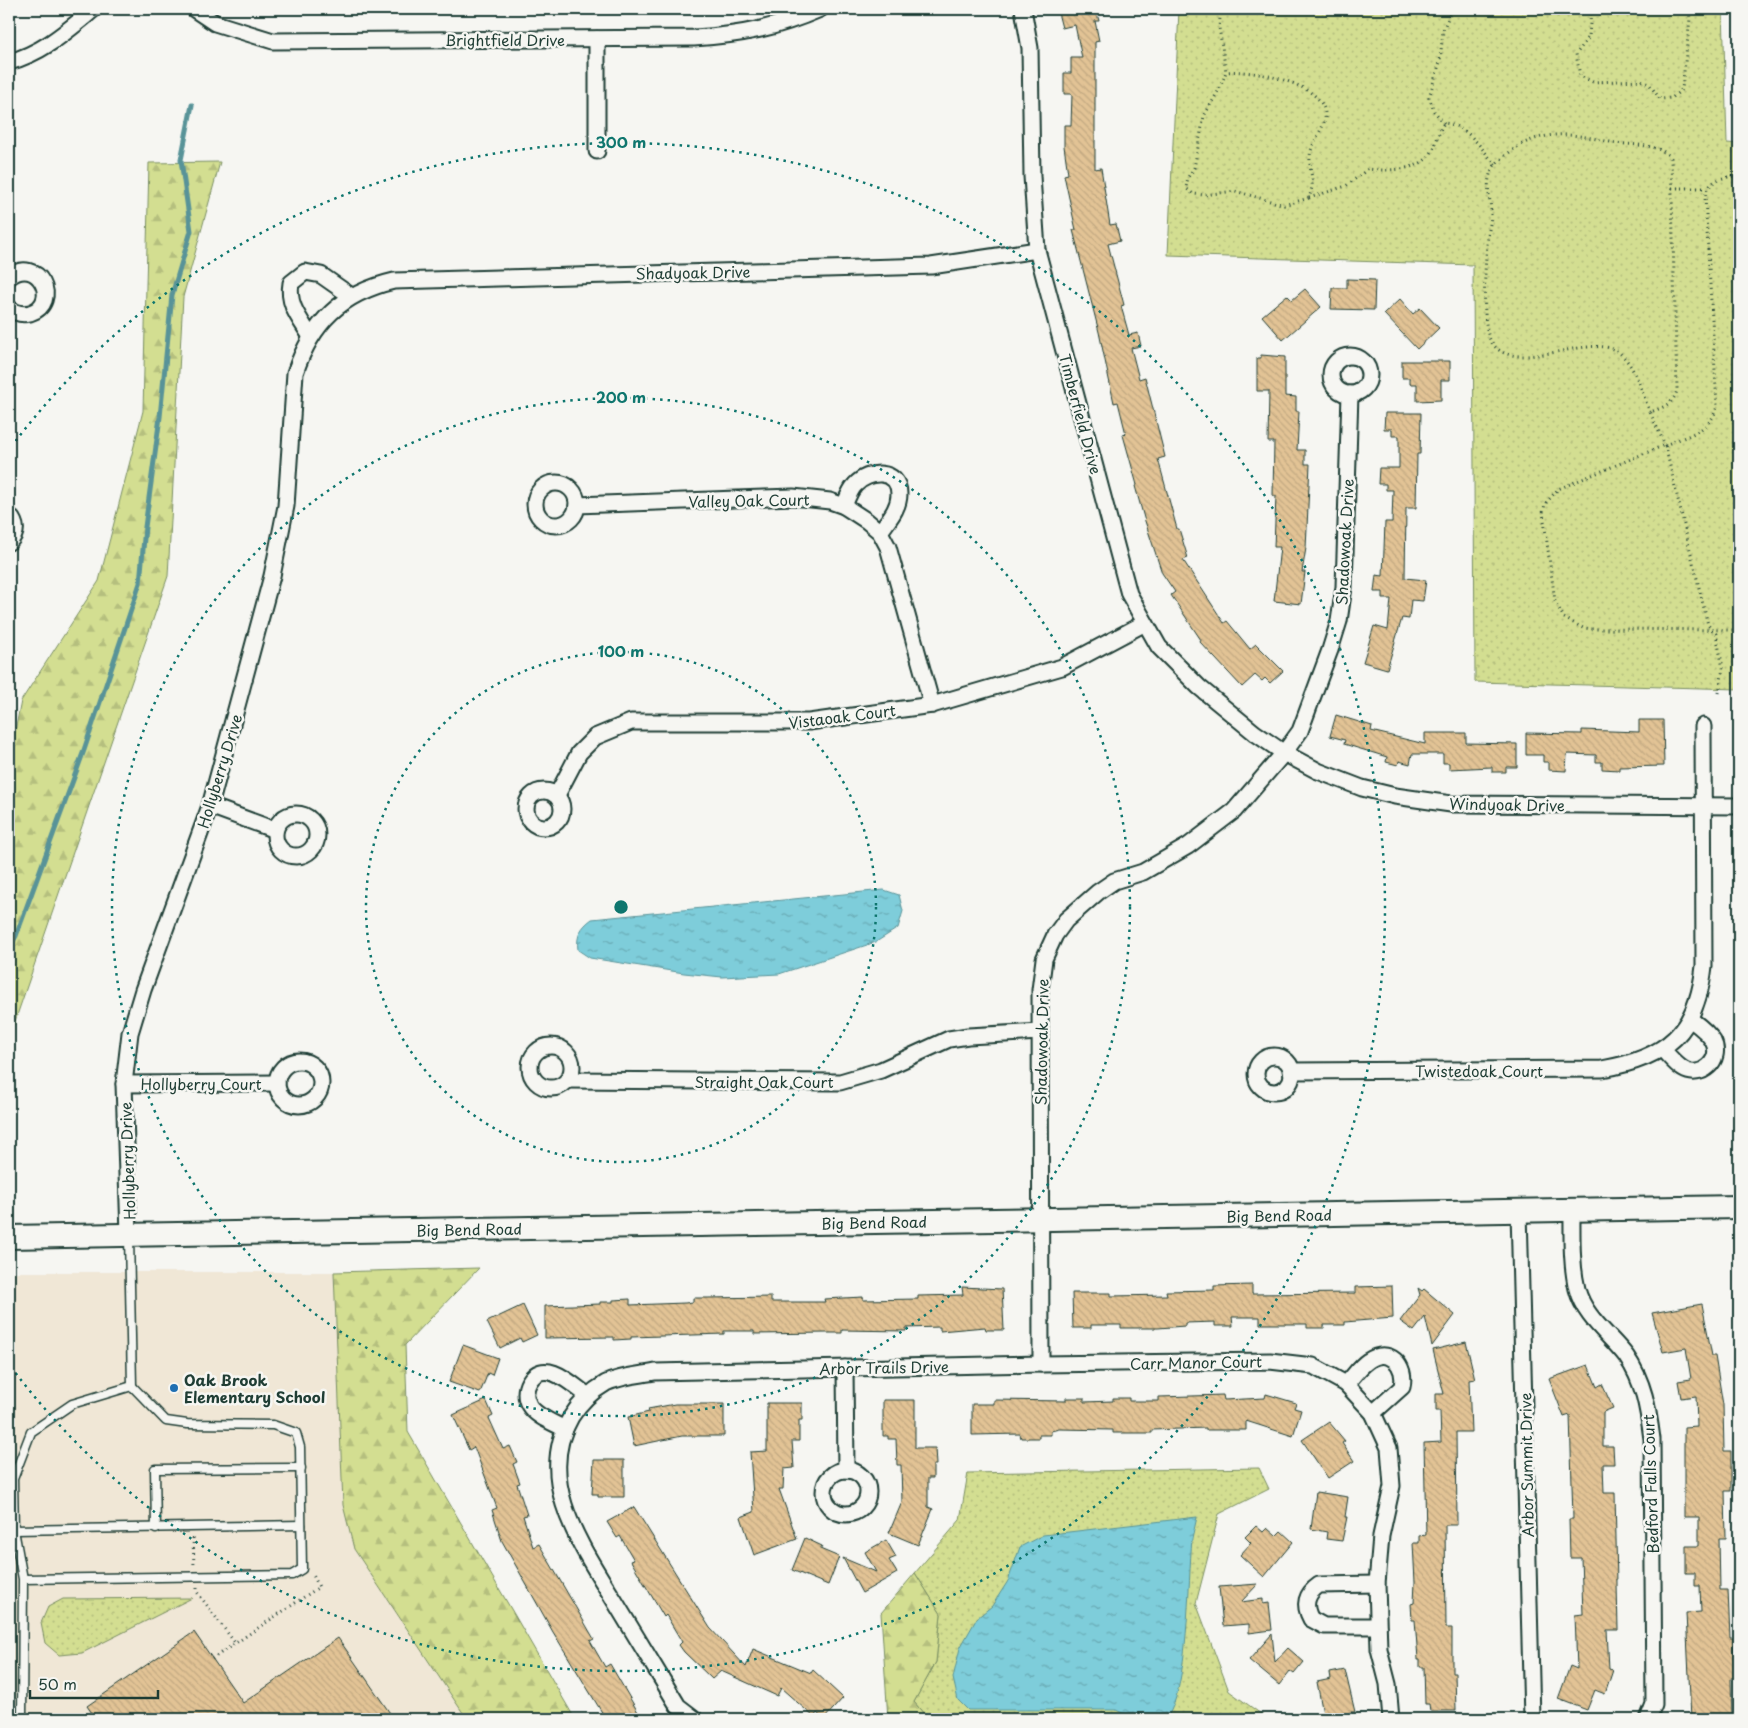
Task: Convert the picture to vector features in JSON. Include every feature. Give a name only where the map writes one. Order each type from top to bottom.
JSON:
[{"type":"main road","name":"Big Bend Road","points":[[9,1237],[1739,1207]]},
{"type":"street","points":[[9,62],[35,53],[54,42],[94,9]]},
{"type":"street","name":"Brightfield Drive","points":[[194,9],[215,23],[273,42],[694,38],[750,33],[790,22],[820,9]]},
{"type":"street","name":"Timberfield Drive","points":[[1024,9],[1030,48],[1032,176],[1037,250],[1129,594],[1159,647],[1199,687],[1254,733],[1284,754]]},
{"type":"street","points":[[597,39],[597,150]]},
{"type":"street","name":"Shadyoak Drive","points":[[331,312],[351,296],[374,285],[394,280],[931,266],[1037,250]]},
{"type":"street","points":[[9,277],[16,272],[31,272],[42,280],[46,294],[40,307],[34,311],[20,314],[9,308]]},
{"type":"street","points":[[311,337],[289,298],[291,283],[305,272],[315,272],[351,296]]},
{"type":"street","name":"Hollyberry Drive","points":[[129,1234],[124,1084],[130,1033],[210,806],[272,576],[286,506],[296,373],[302,354],[311,337],[331,312]]},
{"type":"street","name":"Shadowoak Drive","points":[[1040,1219],[1040,990],[1044,959],[1055,934],[1066,920],[1098,892],[1114,882],[1151,867],[1188,846],[1234,810],[1284,754],[1300,731],[1339,621],[1346,555],[1350,394]]},
{"type":"street","points":[[844,506],[855,485],[870,474],[881,473],[892,478],[899,493],[897,506],[880,532],[890,555],[932,705]]},
{"type":"street","name":"Valley Oak Court","points":[[577,504],[793,497],[830,501],[844,506],[880,532]]},
{"type":"street","points":[[9,514],[13,519],[16,531],[9,542]]},
{"type":"street","name":"Vistaoak Court","points":[[557,795],[579,754],[595,737],[631,722],[809,722],[932,705],[1062,667],[1145,623]]},
{"type":"street","name":"Twistedoak Court","points":[[1291,1071],[1602,1069],[1639,1060],[1663,1050],[1674,1042],[1690,1019],[1702,987],[1704,966],[1703,726]]},
{"type":"street","name":"Windyoak Drive","points":[[1284,754],[1330,777],[1362,788],[1395,796],[1451,804],[1739,806]]},
{"type":"street","points":[[210,806],[275,830]]},
{"type":"street","points":[[1663,1050],[1682,1068],[1688,1071],[1701,1071],[1707,1068],[1715,1054],[1715,1046],[1708,1034],[1690,1019]]},
{"type":"street","name":"Straight Oak Court","points":[[568,1080],[840,1082],[881,1070],[949,1039],[968,1036],[1040,1032]]},
{"type":"street","name":"Hollyberry Court","points":[[124,1084],[277,1083]]},
{"type":"street","name":"Bedford Falls Court","points":[[1572,1210],[1577,1290],[1597,1326],[1625,1356],[1641,1382],[1647,1398],[1652,1439],[1654,1704],[1648,1719]]},
{"type":"street","name":"Arbor Summit Drive","points":[[1519,1211],[1532,1719]]},
{"type":"street","points":[[1040,1219],[1041,1364]]},
{"type":"street","points":[[1346,1384],[1362,1365],[1377,1356],[1385,1356],[1400,1365],[1404,1372],[1402,1388],[1373,1414]]},
{"type":"street","name":"Carr Manor Court","points":[[1041,1364],[1270,1361],[1313,1366],[1346,1384],[1373,1414],[1389,1448],[1392,1486],[1381,1536],[1377,1584],[1379,1649],[1388,1684],[1391,1719]]},
{"type":"street","name":"Arbor Trails Drive","points":[[695,1719],[678,1706],[669,1692],[577,1538],[568,1518],[561,1496],[558,1474],[564,1429],[588,1396],[607,1383],[625,1377],[654,1372],[1041,1364]]},
{"type":"street","points":[[845,1368],[846,1470]]},
{"type":"street","points":[[564,1429],[534,1411],[529,1405],[526,1394],[530,1380],[539,1373],[554,1372],[588,1396]]},
{"type":"street","points":[[1377,1584],[1319,1585],[1308,1595],[1306,1605],[1311,1618],[1324,1626],[1378,1626]]},
{"type":"lane","points":[[23,1579],[292,1575],[302,1569],[300,1447],[296,1433],[274,1425],[187,1424],[166,1421],[132,1386],[129,1234]]},
{"type":"lane","points":[[22,1719],[23,1579],[14,1530],[13,1479],[31,1432],[72,1404],[132,1386]]},
{"type":"lane","points":[[156,1529],[155,1469],[300,1468]]},
{"type":"lane","points":[[14,1530],[302,1525]]},
{"type":"path","points":[[1221,9],[1219,27],[1226,72],[1220,88],[1204,116],[1194,168],[1188,177],[1186,188],[1193,194],[1204,196],[1235,191],[1284,204],[1309,198],[1346,186],[1368,170],[1387,172],[1407,168],[1426,159],[1444,123]]},
{"type":"path","points":[[1452,9],[1443,30],[1440,62],[1429,97],[1434,111],[1444,123],[1454,124],[1464,129],[1496,165]]},
{"type":"path","points":[[1591,9],[1589,37],[1576,54],[1580,76],[1593,82],[1641,80],[1650,85],[1660,99],[1672,98],[1682,89],[1690,20],[1689,9]]},
{"type":"path","points":[[1226,72],[1239,70],[1292,83],[1313,92],[1323,106],[1325,118],[1313,143],[1310,157],[1314,181],[1309,198]]},
{"type":"path","points":[[1650,412],[1668,404],[1675,398],[1677,390],[1671,158],[1665,151],[1572,134],[1555,134],[1532,140],[1514,149],[1491,171],[1489,181],[1491,213],[1486,249],[1486,315],[1488,336],[1498,348],[1521,356],[1598,346],[1608,347],[1618,352],[1630,368],[1650,412],[1665,445],[1708,626],[1716,634],[1723,668],[1719,693]]},
{"type":"path","points":[[1739,176],[1725,177],[1714,181],[1707,188],[1705,198],[1716,410],[1711,422],[1705,427],[1665,445],[1558,489],[1551,496],[1543,513],[1555,601],[1564,618],[1583,628],[1739,630]]},
{"type":"path","points":[[1672,188],[1707,188]]},
{"type":"path","points":[[212,1659],[319,1587],[314,1574],[302,1569]]},
{"type":"shaded area","name":"Oak Brook Elementary School","points":[[9,1272],[334,1272],[343,1505],[354,1549],[467,1719],[9,1719]]},
{"type":"green space","points":[[1179,9],[1723,9],[1727,143],[1739,144],[1739,689],[1475,682],[1473,265],[1168,255]]},
{"type":"green space","points":[[220,162],[183,297],[168,576],[13,1027],[9,1146],[9,762],[21,701],[99,581],[143,411],[149,163]]},
{"type":"green space","points":[[479,1268],[405,1345],[408,1432],[575,1719],[467,1719],[354,1549],[343,1505],[334,1272]]},
{"type":"green space","points":[[1259,1468],[1269,1489],[1219,1514],[1196,1603],[1229,1691],[1268,1719],[928,1719],[914,1702],[936,1662],[941,1614],[915,1573],[960,1520],[968,1473]]},
{"type":"green space","points":[[915,1573],[941,1614],[936,1662],[914,1702],[928,1719],[888,1719],[881,1613]]},
{"type":"green space","points":[[192,1598],[82,1653],[59,1655],[45,1643],[41,1623],[48,1607],[63,1599]]},
{"type":"water","points":[[884,890],[899,895],[903,911],[898,928],[876,942],[779,974],[722,977],[684,973],[590,958],[578,950],[580,932],[592,919]]},
{"type":"water","points":[[1197,1517],[1192,1539],[1183,1660],[1174,1705],[1166,1719],[1135,1719],[1116,1710],[968,1710],[958,1700],[953,1678],[960,1648],[977,1618],[992,1606],[1008,1581],[1020,1547],[1043,1535]]},
{"type":"building","points":[[1057,9],[1096,9],[1099,21],[1095,21],[1099,41],[1095,42],[1095,169],[1101,168],[1110,225],[1116,224],[1120,241],[1108,244],[1124,305],[1121,306],[1129,335],[1138,333],[1141,346],[1131,348],[1139,379],[1145,377],[1165,457],[1158,459],[1177,529],[1179,529],[1188,558],[1183,560],[1224,623],[1227,621],[1250,649],[1256,644],[1283,671],[1270,683],[1265,678],[1262,681],[1255,675],[1242,687],[1200,642],[1201,640],[1171,595],[1175,592],[1162,573],[1144,518],[1123,435],[1126,434],[1118,402],[1114,403],[1099,332],[1073,230],[1076,230],[1064,175],[1068,174],[1064,146],[1064,125],[1071,125],[1072,94],[1064,94],[1064,73],[1071,73],[1071,58],[1082,58],[1075,25],[1062,28]]},
{"type":"building","points":[[1347,279],[1375,280],[1374,310],[1331,309],[1332,288],[1347,288]]},
{"type":"building","points":[[1305,289],[1321,307],[1283,340],[1262,316],[1287,295],[1292,300]]},
{"type":"building","points":[[1400,299],[1413,314],[1420,308],[1439,328],[1417,349],[1384,314]]},
{"type":"building","points":[[1261,355],[1285,357],[1285,396],[1296,397],[1296,411],[1299,411],[1297,450],[1305,450],[1305,464],[1310,464],[1306,548],[1302,572],[1305,572],[1301,604],[1274,601],[1280,547],[1274,547],[1276,496],[1273,496],[1274,442],[1268,442],[1269,391],[1257,391],[1257,358],[1261,358]]},
{"type":"building","points":[[1402,361],[1450,361],[1450,380],[1441,380],[1441,400],[1417,401],[1417,384],[1410,384],[1410,378],[1402,378]]},
{"type":"building","points":[[1385,413],[1421,413],[1420,454],[1417,454],[1416,508],[1406,508],[1405,578],[1426,580],[1423,601],[1411,600],[1409,619],[1402,618],[1387,669],[1363,662],[1374,626],[1388,630],[1391,599],[1383,599],[1383,592],[1374,592],[1376,575],[1383,576],[1385,522],[1392,522],[1393,490],[1386,490],[1386,484],[1378,484],[1379,468],[1399,468],[1399,436],[1392,436],[1392,429],[1384,429]]},
{"type":"building","points":[[1336,715],[1372,726],[1371,731],[1425,744],[1425,733],[1466,733],[1466,743],[1517,744],[1517,767],[1506,767],[1506,772],[1492,772],[1492,767],[1449,769],[1449,763],[1443,763],[1443,754],[1412,754],[1410,764],[1399,761],[1398,765],[1386,762],[1387,757],[1344,744],[1345,740],[1330,736]]},
{"type":"building","points":[[1639,720],[1663,720],[1664,766],[1619,767],[1619,770],[1602,769],[1602,762],[1596,762],[1596,755],[1567,754],[1566,771],[1548,770],[1548,762],[1543,762],[1543,755],[1526,755],[1526,733],[1582,734],[1582,730],[1639,732]]},
{"type":"building","points":[[1252,1285],[1252,1294],[1355,1293],[1355,1287],[1392,1286],[1393,1318],[1345,1322],[1345,1325],[1324,1325],[1324,1328],[1307,1328],[1307,1324],[1260,1324],[1260,1317],[1232,1317],[1233,1326],[1215,1326],[1215,1322],[1185,1323],[1185,1326],[1158,1328],[1121,1328],[1121,1325],[1091,1325],[1091,1328],[1073,1328],[1072,1293],[1111,1293],[1111,1296],[1167,1295],[1166,1291],[1214,1290],[1214,1286]]},
{"type":"building","points":[[962,1287],[1002,1289],[1004,1330],[986,1330],[985,1327],[940,1331],[940,1327],[906,1328],[906,1331],[842,1330],[842,1333],[754,1334],[754,1331],[724,1331],[724,1334],[631,1337],[631,1339],[614,1340],[614,1337],[545,1338],[545,1306],[600,1304],[600,1302],[630,1299],[630,1305],[685,1303],[693,1302],[693,1298],[771,1297],[771,1302],[825,1302],[824,1299],[863,1297],[863,1300],[918,1299],[918,1296],[963,1295]]},
{"type":"building","points":[[1418,1288],[1422,1291],[1424,1289],[1455,1315],[1432,1346],[1425,1317],[1414,1331],[1400,1321],[1420,1295]]},
{"type":"building","points":[[1702,1304],[1712,1356],[1715,1356],[1723,1405],[1724,1451],[1731,1451],[1731,1491],[1725,1491],[1726,1538],[1719,1538],[1720,1590],[1728,1590],[1730,1638],[1733,1638],[1735,1678],[1731,1678],[1732,1719],[1691,1719],[1686,1613],[1701,1612],[1700,1586],[1695,1586],[1695,1573],[1686,1573],[1686,1546],[1699,1546],[1699,1517],[1684,1517],[1684,1427],[1697,1426],[1696,1396],[1681,1398],[1678,1381],[1691,1379],[1686,1348],[1663,1352],[1652,1313]]},
{"type":"building","points":[[523,1305],[537,1335],[522,1342],[520,1338],[500,1348],[487,1322]]},
{"type":"building","points":[[1466,1342],[1475,1379],[1469,1380],[1471,1432],[1456,1432],[1457,1525],[1445,1525],[1446,1628],[1452,1628],[1452,1673],[1455,1673],[1456,1711],[1430,1711],[1429,1704],[1425,1704],[1424,1667],[1420,1667],[1415,1620],[1412,1620],[1411,1604],[1414,1603],[1415,1582],[1413,1543],[1419,1543],[1419,1536],[1426,1535],[1424,1443],[1441,1442],[1440,1411],[1436,1411],[1436,1394],[1444,1394],[1433,1350]]},
{"type":"building","points":[[463,1345],[498,1358],[492,1375],[488,1373],[480,1393],[449,1382]]},
{"type":"building","points":[[1588,1365],[1597,1387],[1602,1384],[1613,1408],[1603,1412],[1603,1446],[1613,1446],[1614,1464],[1603,1464],[1604,1493],[1615,1493],[1618,1630],[1607,1630],[1609,1669],[1613,1670],[1605,1694],[1595,1690],[1587,1710],[1558,1699],[1570,1666],[1577,1669],[1575,1615],[1583,1614],[1581,1558],[1570,1558],[1569,1519],[1573,1519],[1570,1415],[1564,1417],[1549,1379]]},
{"type":"building","points":[[1266,1394],[1296,1403],[1294,1408],[1301,1410],[1293,1436],[1246,1421],[1246,1430],[1206,1430],[1206,1428],[1152,1430],[1152,1433],[1113,1433],[1113,1430],[1059,1429],[1051,1431],[1051,1435],[1039,1435],[1039,1438],[1021,1438],[1020,1434],[972,1435],[972,1404],[994,1404],[994,1400],[1066,1401],[1066,1398],[1084,1398],[1084,1402],[1113,1401],[1113,1398],[1129,1398],[1129,1401],[1159,1401],[1159,1397],[1223,1395],[1224,1400],[1265,1398]]},
{"type":"building","points":[[486,1400],[493,1416],[489,1418],[503,1449],[510,1446],[517,1462],[513,1464],[520,1483],[517,1484],[527,1515],[523,1516],[533,1547],[539,1544],[594,1639],[590,1641],[605,1667],[610,1664],[642,1719],[606,1719],[553,1632],[502,1541],[492,1510],[497,1508],[474,1447],[469,1450],[453,1415]]},
{"type":"building","points":[[883,1400],[915,1400],[915,1448],[935,1448],[936,1465],[933,1465],[933,1478],[928,1478],[928,1507],[933,1509],[918,1545],[889,1533],[902,1502],[901,1465],[897,1465],[896,1439],[888,1439],[888,1436],[883,1436]]},
{"type":"building","points":[[767,1403],[802,1403],[802,1420],[799,1420],[799,1441],[792,1441],[794,1468],[784,1469],[783,1489],[779,1489],[797,1539],[754,1555],[741,1517],[754,1512],[750,1452],[767,1451]]},
{"type":"building","points":[[675,1404],[724,1404],[724,1436],[682,1436],[634,1446],[628,1417],[649,1412],[648,1409]]},
{"type":"building","points":[[1329,1422],[1345,1441],[1342,1443],[1354,1461],[1328,1478],[1302,1440]]},
{"type":"building","points":[[594,1460],[624,1460],[624,1497],[598,1497],[598,1494],[592,1494]]},
{"type":"building","points":[[1316,1492],[1348,1497],[1345,1517],[1347,1517],[1342,1541],[1326,1539],[1327,1532],[1311,1529]]},
{"type":"building","points":[[634,1507],[710,1628],[746,1667],[753,1649],[811,1673],[813,1670],[843,1698],[824,1719],[817,1713],[814,1717],[781,1688],[777,1696],[721,1671],[712,1679],[684,1652],[679,1645],[682,1642],[666,1615],[664,1617],[631,1561],[634,1560],[620,1536],[617,1538],[607,1522]]},
{"type":"building","points":[[1256,1526],[1263,1532],[1267,1528],[1276,1536],[1281,1531],[1293,1542],[1264,1577],[1240,1555],[1251,1543],[1245,1537]]},
{"type":"building","points":[[805,1538],[822,1546],[820,1549],[839,1557],[828,1585],[792,1570]]},
{"type":"building","points":[[886,1540],[896,1557],[889,1560],[897,1573],[862,1593],[843,1558],[876,1572],[865,1552]]},
{"type":"building","points":[[1258,1584],[1241,1602],[1263,1599],[1263,1604],[1269,1603],[1272,1630],[1249,1633],[1249,1624],[1223,1626],[1219,1587]]},
{"type":"building","points":[[194,1632],[243,1703],[338,1638],[394,1719],[96,1719],[87,1706]]},
{"type":"building","points":[[1272,1634],[1275,1662],[1288,1648],[1304,1662],[1294,1674],[1290,1671],[1279,1685],[1249,1660]]},
{"type":"building","points":[[1345,1670],[1355,1712],[1351,1712],[1351,1715],[1324,1719],[1317,1682],[1331,1679],[1330,1673]]},
{"type":"waterway","points":[[9,948],[16,936],[83,753],[140,583],[145,527],[160,417],[172,295],[191,231],[181,160],[192,105]]},
{"type":"place","name":"Oak Brook Elementary School","points":[[174,1388]]}]
